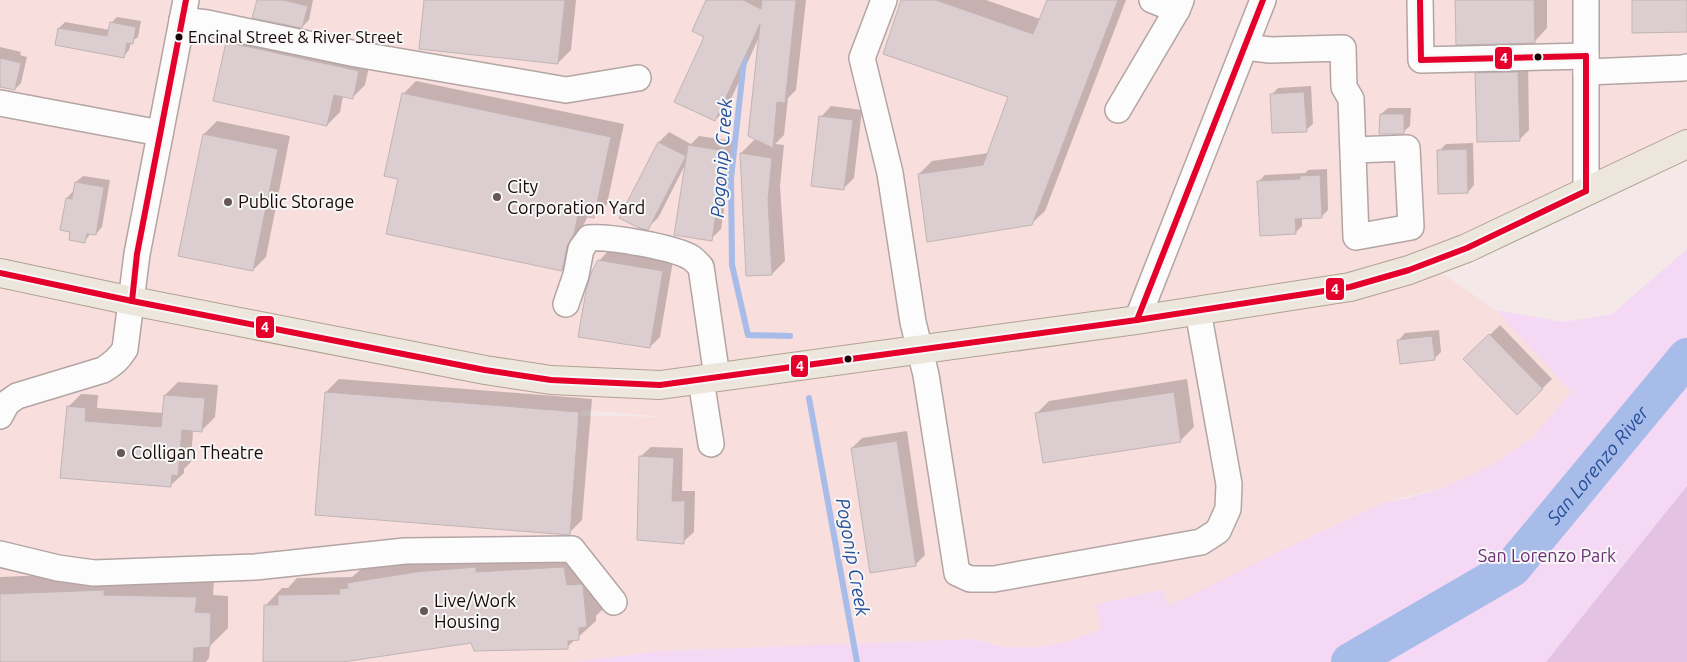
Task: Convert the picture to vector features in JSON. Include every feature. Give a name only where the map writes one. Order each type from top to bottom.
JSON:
[{"type":"main road","points":[[0,273],[132,301],[485,370],[551,380],[660,384],[709,379],[1137,320],[1350,287],[1409,270],[1467,248],[1687,144]]},
{"type":"street","points":[[884,0],[862,58],[890,173],[913,322],[926,375],[957,573],[970,579],[994,578],[1201,542],[1218,531],[1228,509],[1229,484],[1198,311]]},
{"type":"street","points":[[1118,110],[1179,5],[1152,0]]},
{"type":"street","points":[[1137,320],[1263,0]]},
{"type":"street","points":[[1420,0],[1421,60],[1687,67]]},
{"type":"street","points":[[1586,0],[1586,191]]},
{"type":"street","points":[[0,416],[8,403],[17,396],[103,370],[114,364],[121,357],[125,349],[137,254],[184,10],[356,54],[566,90],[638,78]]},
{"type":"street","points":[[1245,47],[1270,50],[1343,48],[1344,87],[1351,99],[1353,150]]},
{"type":"street","points":[[0,102],[160,133]]},
{"type":"street","points":[[566,304],[576,275],[581,249],[589,238],[600,237],[624,240],[671,250],[690,257],[701,267],[709,379],[711,444]]},
{"type":"street","points":[[0,554],[58,568],[94,573],[255,567],[405,551],[572,549],[614,602]]},
{"type":"shaded area","points":[[0,0],[1687,0],[1687,147],[1434,268],[1496,310],[1571,392],[1533,437],[1490,466],[1442,488],[1385,502],[1169,606],[1162,590],[1097,604],[1101,629],[1071,641],[1023,648],[1007,647],[974,639],[660,651],[575,662],[0,662]],"holes":[[[581,410],[668,417],[581,416]]]},
{"type":"shaded area","points":[[1687,486],[1687,662],[1546,662]]},
{"type":"green space","name":"San Lorenzo Park","points":[[1687,249],[1687,574],[1592,662],[575,662],[660,651],[974,639],[990,644],[1019,648],[1044,646],[1079,638],[1101,629],[1096,604],[1162,590],[1169,606],[1385,502],[1409,498],[1442,488],[1490,466],[1533,437],[1571,392],[1496,310],[1563,322],[1612,314]]},
{"type":"building","points":[[257,0],[283,0],[308,6],[302,28],[252,18]]},
{"type":"building","points":[[424,0],[565,0],[558,64],[419,49]]},
{"type":"building","points":[[706,0],[743,0],[761,9],[762,0],[796,0],[785,103],[777,102],[773,148],[748,136],[760,24],[715,121],[674,102],[704,37],[692,31]]},
{"type":"building","points":[[901,0],[936,0],[1033,34],[1047,0],[1118,0],[1032,225],[927,242],[918,174],[983,165],[1008,97],[883,54]]},
{"type":"building","points":[[1455,0],[1534,0],[1535,43],[1456,45]]},
{"type":"building","points":[[1632,0],[1687,0],[1687,32],[1632,33]]},
{"type":"building","points":[[110,22],[136,27],[133,44],[127,43],[124,58],[55,45],[58,28],[107,36]]},
{"type":"building","points":[[226,42],[359,71],[353,99],[334,95],[327,126],[213,101]]},
{"type":"building","points":[[0,58],[21,63],[15,90],[0,87]]},
{"type":"building","points":[[1518,72],[1520,141],[1477,142],[1475,73]]},
{"type":"building","points":[[1304,92],[1307,132],[1272,133],[1270,94]]},
{"type":"building","name":"City Corporation Yard","points":[[402,93],[611,137],[594,218],[578,215],[574,234],[567,246],[562,271],[386,234],[398,179],[384,176]]},
{"type":"building","points":[[1380,114],[1404,114],[1404,134],[1379,134]]},
{"type":"building","points":[[819,116],[853,120],[844,190],[811,186]]},
{"type":"building","name":"Public Storage","points":[[203,134],[278,149],[253,271],[178,256]]},
{"type":"building","points":[[658,142],[686,156],[648,230],[639,228],[619,218]]},
{"type":"building","points":[[688,145],[725,151],[712,241],[674,235]]},
{"type":"building","points":[[1467,149],[1468,193],[1438,194],[1437,150]]},
{"type":"building","points":[[740,153],[772,158],[768,200],[772,275],[746,276]]},
{"type":"building","points":[[1320,175],[1322,218],[1295,219],[1296,234],[1260,236],[1257,181],[1300,179],[1300,176]]},
{"type":"building","points":[[75,182],[104,187],[96,235],[87,234],[85,243],[69,240],[70,232],[60,230],[66,198],[72,199]]},
{"type":"building","points":[[598,260],[663,271],[650,348],[578,337],[586,291],[591,273]]},
{"type":"building","points":[[1489,334],[1543,389],[1517,415],[1463,359]]},
{"type":"building","points":[[1432,336],[1435,360],[1400,364],[1397,340]]},
{"type":"building","points":[[325,392],[579,412],[570,535],[315,515]]},
{"type":"building","points":[[1174,392],[1181,442],[1043,463],[1035,413]]},
{"type":"building","name":"Colligan Theatre","points":[[164,395],[205,398],[202,432],[182,430],[178,476],[172,475],[171,487],[60,478],[67,406],[86,408],[85,421],[161,427]]},
{"type":"building","points":[[897,441],[916,566],[870,573],[851,448]]},
{"type":"building","points":[[639,456],[674,458],[672,501],[685,501],[684,544],[637,540]]},
{"type":"building","name":"Live/Work Housing","points":[[476,567],[476,572],[564,567],[567,585],[582,584],[583,586],[587,627],[579,628],[579,640],[568,641],[568,649],[474,651],[471,643],[343,662],[263,662],[264,605],[278,605],[278,595],[340,594],[339,589],[348,588],[347,583],[416,572]]},
{"type":"building","points":[[104,590],[104,595],[197,597],[195,612],[211,613],[210,647],[194,648],[193,662],[0,662],[0,594]]},
{"type":"waterway","name":"Pogonip Creek","points":[[745,51],[731,178],[732,265],[748,335],[790,336]]},
{"type":"waterway","name":"San Lorenzo River","points":[[1350,662],[1512,568],[1687,357]]},
{"type":"waterway","name":"Pogonip Creek","points":[[809,398],[857,662]]},
{"type":"transit line","name":"4","points":[[132,301],[137,254],[186,0]]},
{"type":"transit line","name":"4","points":[[1137,320],[1263,0]]},
{"type":"transit line","name":"4","points":[[1420,0],[1421,60]]},
{"type":"transit line","name":"4","points":[[1421,60],[1586,56]]},
{"type":"transit line","name":"4","points":[[1586,56],[1586,191]]},
{"type":"transit line","name":"4","points":[[0,273],[132,301],[485,370],[551,380],[660,385],[1137,320],[1350,287],[1409,270],[1467,248],[1586,191]]},
{"type":"place","name":"Encinal Street & River Street","points":[[179,37]]},
{"type":"place","name":"City Corporation Yard","points":[[497,197]]},
{"type":"place","name":"Public Storage","points":[[228,202]]},
{"type":"place","name":"Colligan Theatre","points":[[121,453]]},
{"type":"place","name":"Live/Work Housing","points":[[424,611]]}]
